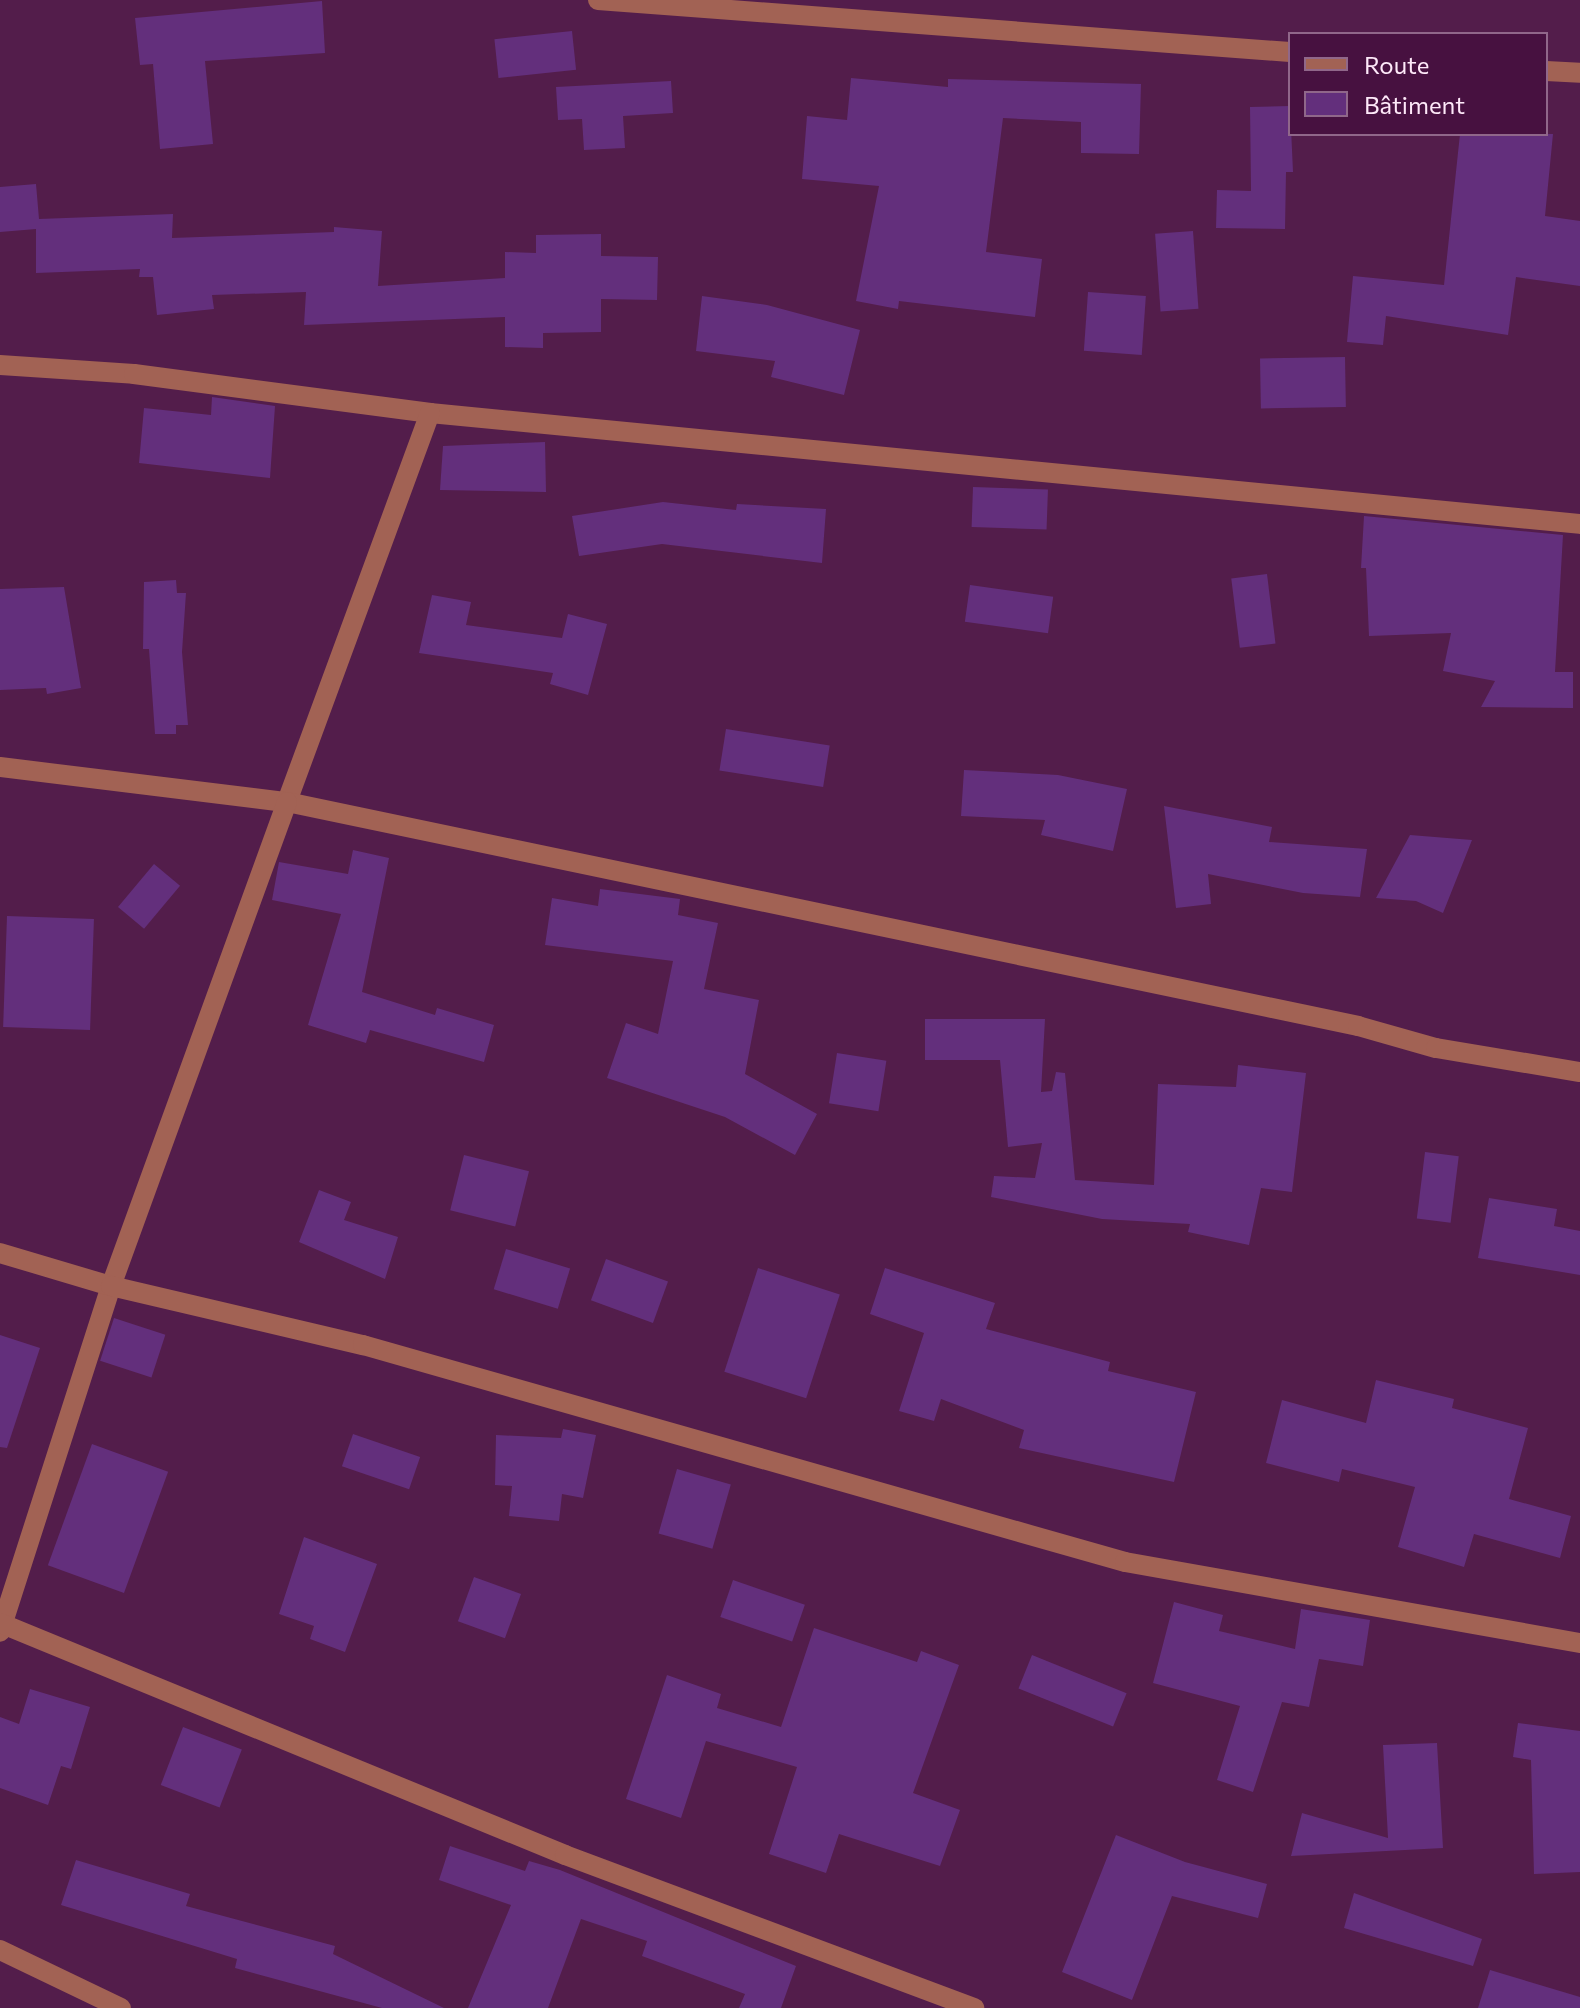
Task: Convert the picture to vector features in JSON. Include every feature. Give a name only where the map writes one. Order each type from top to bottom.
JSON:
[{"type":"street","points":[[598,0],[1288,52]]},
{"type":"street","points":[[1548,71],[1580,73]]},
{"type":"street","points":[[0,365],[134,374],[430,413],[1580,524]]},
{"type":"street","points":[[430,413],[111,1286],[1,1627],[565,1855],[974,2008]]},
{"type":"street","points":[[0,767],[287,802],[1358,1026],[1436,1048],[1580,1072]]},
{"type":"street","points":[[0,1253],[111,1286],[363,1345],[1125,1562],[1580,1643]]},
{"type":"street","points":[[0,1950],[121,2008]]},
{"type":"building","points":[[322,1],[325,53],[205,61],[213,144],[160,149],[153,64],[140,65],[135,18]]},
{"type":"building","points":[[572,31],[576,70],[499,78],[494,39]]},
{"type":"building","points":[[851,78],[948,87],[948,79],[1141,84],[1139,154],[1081,153],[1081,122],[1003,118],[986,252],[1042,259],[1035,317],[899,301],[898,309],[856,301],[879,186],[802,179],[807,116],[847,120]]},
{"type":"building","points":[[671,81],[673,113],[623,116],[625,148],[584,150],[582,119],[558,120],[556,87]]},
{"type":"building","points":[[1288,106],[1293,172],[1286,172],[1285,229],[1216,228],[1217,190],[1251,191],[1250,107]]},
{"type":"building","points":[[1553,134],[1545,216],[1580,221],[1580,286],[1516,277],[1508,335],[1386,316],[1383,345],[1347,342],[1353,276],[1444,285],[1460,136]]},
{"type":"building","points":[[36,184],[39,219],[173,214],[172,238],[334,232],[334,227],[382,231],[378,286],[505,278],[505,252],[536,253],[536,235],[601,234],[601,256],[658,257],[657,300],[601,299],[601,332],[543,333],[543,348],[505,347],[505,317],[304,325],[306,292],[212,295],[214,309],[157,315],[153,277],[139,277],[140,269],[36,273],[36,229],[0,232],[0,187]]},
{"type":"building","points":[[1193,231],[1198,309],[1161,311],[1155,234]]},
{"type":"building","points":[[1088,292],[1146,296],[1142,355],[1084,351]]},
{"type":"building","points":[[702,296],[767,305],[860,330],[844,395],[771,377],[775,361],[696,351]]},
{"type":"building","points":[[1345,357],[1346,407],[1261,408],[1260,358]]},
{"type":"building","points":[[212,397],[275,406],[270,478],[139,463],[144,408],[211,415]]},
{"type":"building","points":[[545,442],[546,492],[440,490],[443,446]]},
{"type":"building","points":[[973,487],[1048,490],[1047,530],[972,527]]},
{"type":"building","points":[[663,502],[736,510],[737,504],[826,509],[822,563],[662,544],[579,556],[572,516]]},
{"type":"building","points":[[1364,516],[1563,535],[1555,672],[1573,672],[1573,708],[1481,707],[1495,681],[1443,671],[1451,633],[1369,636],[1366,568],[1361,568]]},
{"type":"building","points":[[1267,574],[1276,643],[1240,648],[1231,578]]},
{"type":"building","points":[[176,580],[177,593],[186,593],[182,652],[188,725],[176,725],[176,734],[155,734],[149,649],[143,649],[144,582]]},
{"type":"building","points":[[970,585],[1053,597],[1048,633],[965,622]]},
{"type":"building","points":[[64,587],[81,688],[47,694],[46,688],[0,690],[0,589]]},
{"type":"building","points":[[432,595],[471,602],[466,625],[562,638],[568,614],[607,624],[588,695],[550,684],[553,673],[419,653]]},
{"type":"building","points":[[726,729],[830,745],[823,787],[719,770]]},
{"type":"building","points":[[964,770],[1058,775],[1127,789],[1113,851],[1041,835],[1045,820],[961,816]]},
{"type":"building","points":[[1164,806],[1272,827],[1269,842],[1367,849],[1360,897],[1303,893],[1208,874],[1211,904],[1176,908]]},
{"type":"building","points":[[1410,835],[1472,840],[1443,913],[1416,901],[1376,898]]},
{"type":"building","points":[[353,850],[389,858],[362,992],[435,1015],[437,1008],[494,1025],[484,1062],[370,1030],[366,1043],[308,1025],[341,914],[272,900],[279,862],[348,874]]},
{"type":"building","points":[[154,864],[180,886],[144,929],[118,907]]},
{"type":"building","points":[[600,889],[680,899],[678,915],[718,923],[704,989],[759,1000],[745,1074],[817,1114],[795,1155],[725,1117],[607,1078],[626,1023],[658,1034],[673,961],[545,945],[552,898],[598,906]]},
{"type":"building","points":[[7,916],[94,919],[90,1030],[3,1027]]},
{"type":"building","points":[[925,1019],[1045,1019],[1041,1092],[1052,1091],[1056,1072],[1065,1073],[1075,1180],[1154,1185],[1158,1084],[1236,1087],[1238,1065],[1306,1073],[1292,1192],[1261,1188],[1249,1245],[1188,1232],[1190,1224],[1102,1219],[991,1197],[994,1176],[1035,1178],[1042,1143],[1008,1147],[1000,1060],[925,1060]]},
{"type":"building","points":[[837,1053],[886,1061],[878,1111],[829,1103]]},
{"type":"building","points":[[1425,1152],[1459,1156],[1451,1223],[1417,1219]]},
{"type":"building","points":[[464,1155],[529,1171],[515,1227],[450,1210]]},
{"type":"building","points":[[319,1190],[351,1202],[344,1220],[398,1237],[385,1279],[299,1242]]},
{"type":"building","points":[[1489,1198],[1557,1209],[1554,1226],[1580,1231],[1580,1275],[1478,1258]]},
{"type":"building","points":[[506,1249],[570,1269],[558,1309],[494,1289]]},
{"type":"building","points":[[606,1259],[668,1282],[653,1323],[591,1300]]},
{"type":"building","points":[[758,1268],[840,1295],[806,1398],[724,1372]]},
{"type":"building","points":[[885,1268],[995,1303],[986,1329],[1110,1362],[1108,1371],[1196,1392],[1174,1482],[1019,1448],[1024,1430],[941,1399],[934,1421],[899,1411],[924,1333],[870,1314]]},
{"type":"building","points":[[114,1318],[165,1335],[151,1377],[100,1361]]},
{"type":"building","points":[[0,1335],[40,1348],[7,1448],[0,1447]]},
{"type":"building","points":[[1376,1380],[1454,1399],[1452,1408],[1528,1428],[1509,1499],[1571,1516],[1560,1558],[1474,1534],[1464,1567],[1398,1547],[1415,1487],[1342,1469],[1339,1482],[1266,1463],[1282,1400],[1366,1423]]},
{"type":"building","points":[[563,1429],[596,1435],[583,1498],[562,1494],[559,1521],[509,1516],[512,1486],[495,1485],[496,1435],[561,1438]]},
{"type":"building","points":[[353,1434],[420,1457],[409,1489],[342,1466]]},
{"type":"building","points":[[92,1444],[168,1472],[124,1593],[48,1565]]},
{"type":"building","points":[[677,1469],[731,1484],[712,1549],[659,1533]]},
{"type":"building","points":[[304,1537],[377,1564],[345,1652],[310,1639],[314,1626],[279,1614]]},
{"type":"building","points":[[474,1577],[521,1594],[505,1638],[458,1621]]},
{"type":"building","points":[[733,1580],[805,1605],[792,1642],[720,1617]]},
{"type":"building","points":[[1174,1602],[1223,1615],[1219,1631],[1295,1649],[1301,1609],[1370,1620],[1363,1666],[1319,1659],[1309,1707],[1282,1702],[1253,1792],[1217,1780],[1240,1706],[1153,1683]]},
{"type":"building","points":[[814,1628],[917,1662],[921,1651],[959,1665],[913,1793],[960,1810],[940,1866],[839,1834],[826,1873],[769,1854],[797,1767],[706,1741],[681,1818],[626,1799],[667,1675],[721,1694],[717,1708],[781,1727]]},
{"type":"building","points":[[1032,1655],[1127,1693],[1113,1727],[1019,1688]]},
{"type":"building","points":[[30,1689],[90,1707],[71,1769],[61,1766],[48,1805],[0,1788],[0,1717],[19,1724]]},
{"type":"building","points":[[1518,1723],[1580,1731],[1580,1872],[1534,1874],[1531,1760],[1513,1757]]},
{"type":"building","points":[[183,1727],[242,1750],[220,1807],[161,1785]]},
{"type":"building","points":[[1437,1743],[1443,1848],[1291,1856],[1302,1813],[1388,1838],[1383,1745]]},
{"type":"building","points":[[1116,1835],[1185,1862],[1267,1884],[1258,1918],[1172,1896],[1132,2000],[1062,1972]]},
{"type":"building","points":[[450,1846],[525,1871],[529,1861],[560,1870],[796,1966],[781,2008],[739,2008],[745,1994],[642,1956],[647,1941],[581,1919],[548,2008],[468,2008],[511,1905],[439,1880]]},
{"type":"building","points":[[76,1860],[190,1894],[186,1906],[335,1946],[333,1954],[444,2008],[382,2008],[235,1968],[237,1959],[61,1905]]},
{"type":"building","points":[[1354,1893],[1482,1939],[1473,1966],[1344,1928]]},
{"type":"building","points":[[1490,1970],[1580,1997],[1580,2008],[1478,2008]]}]
